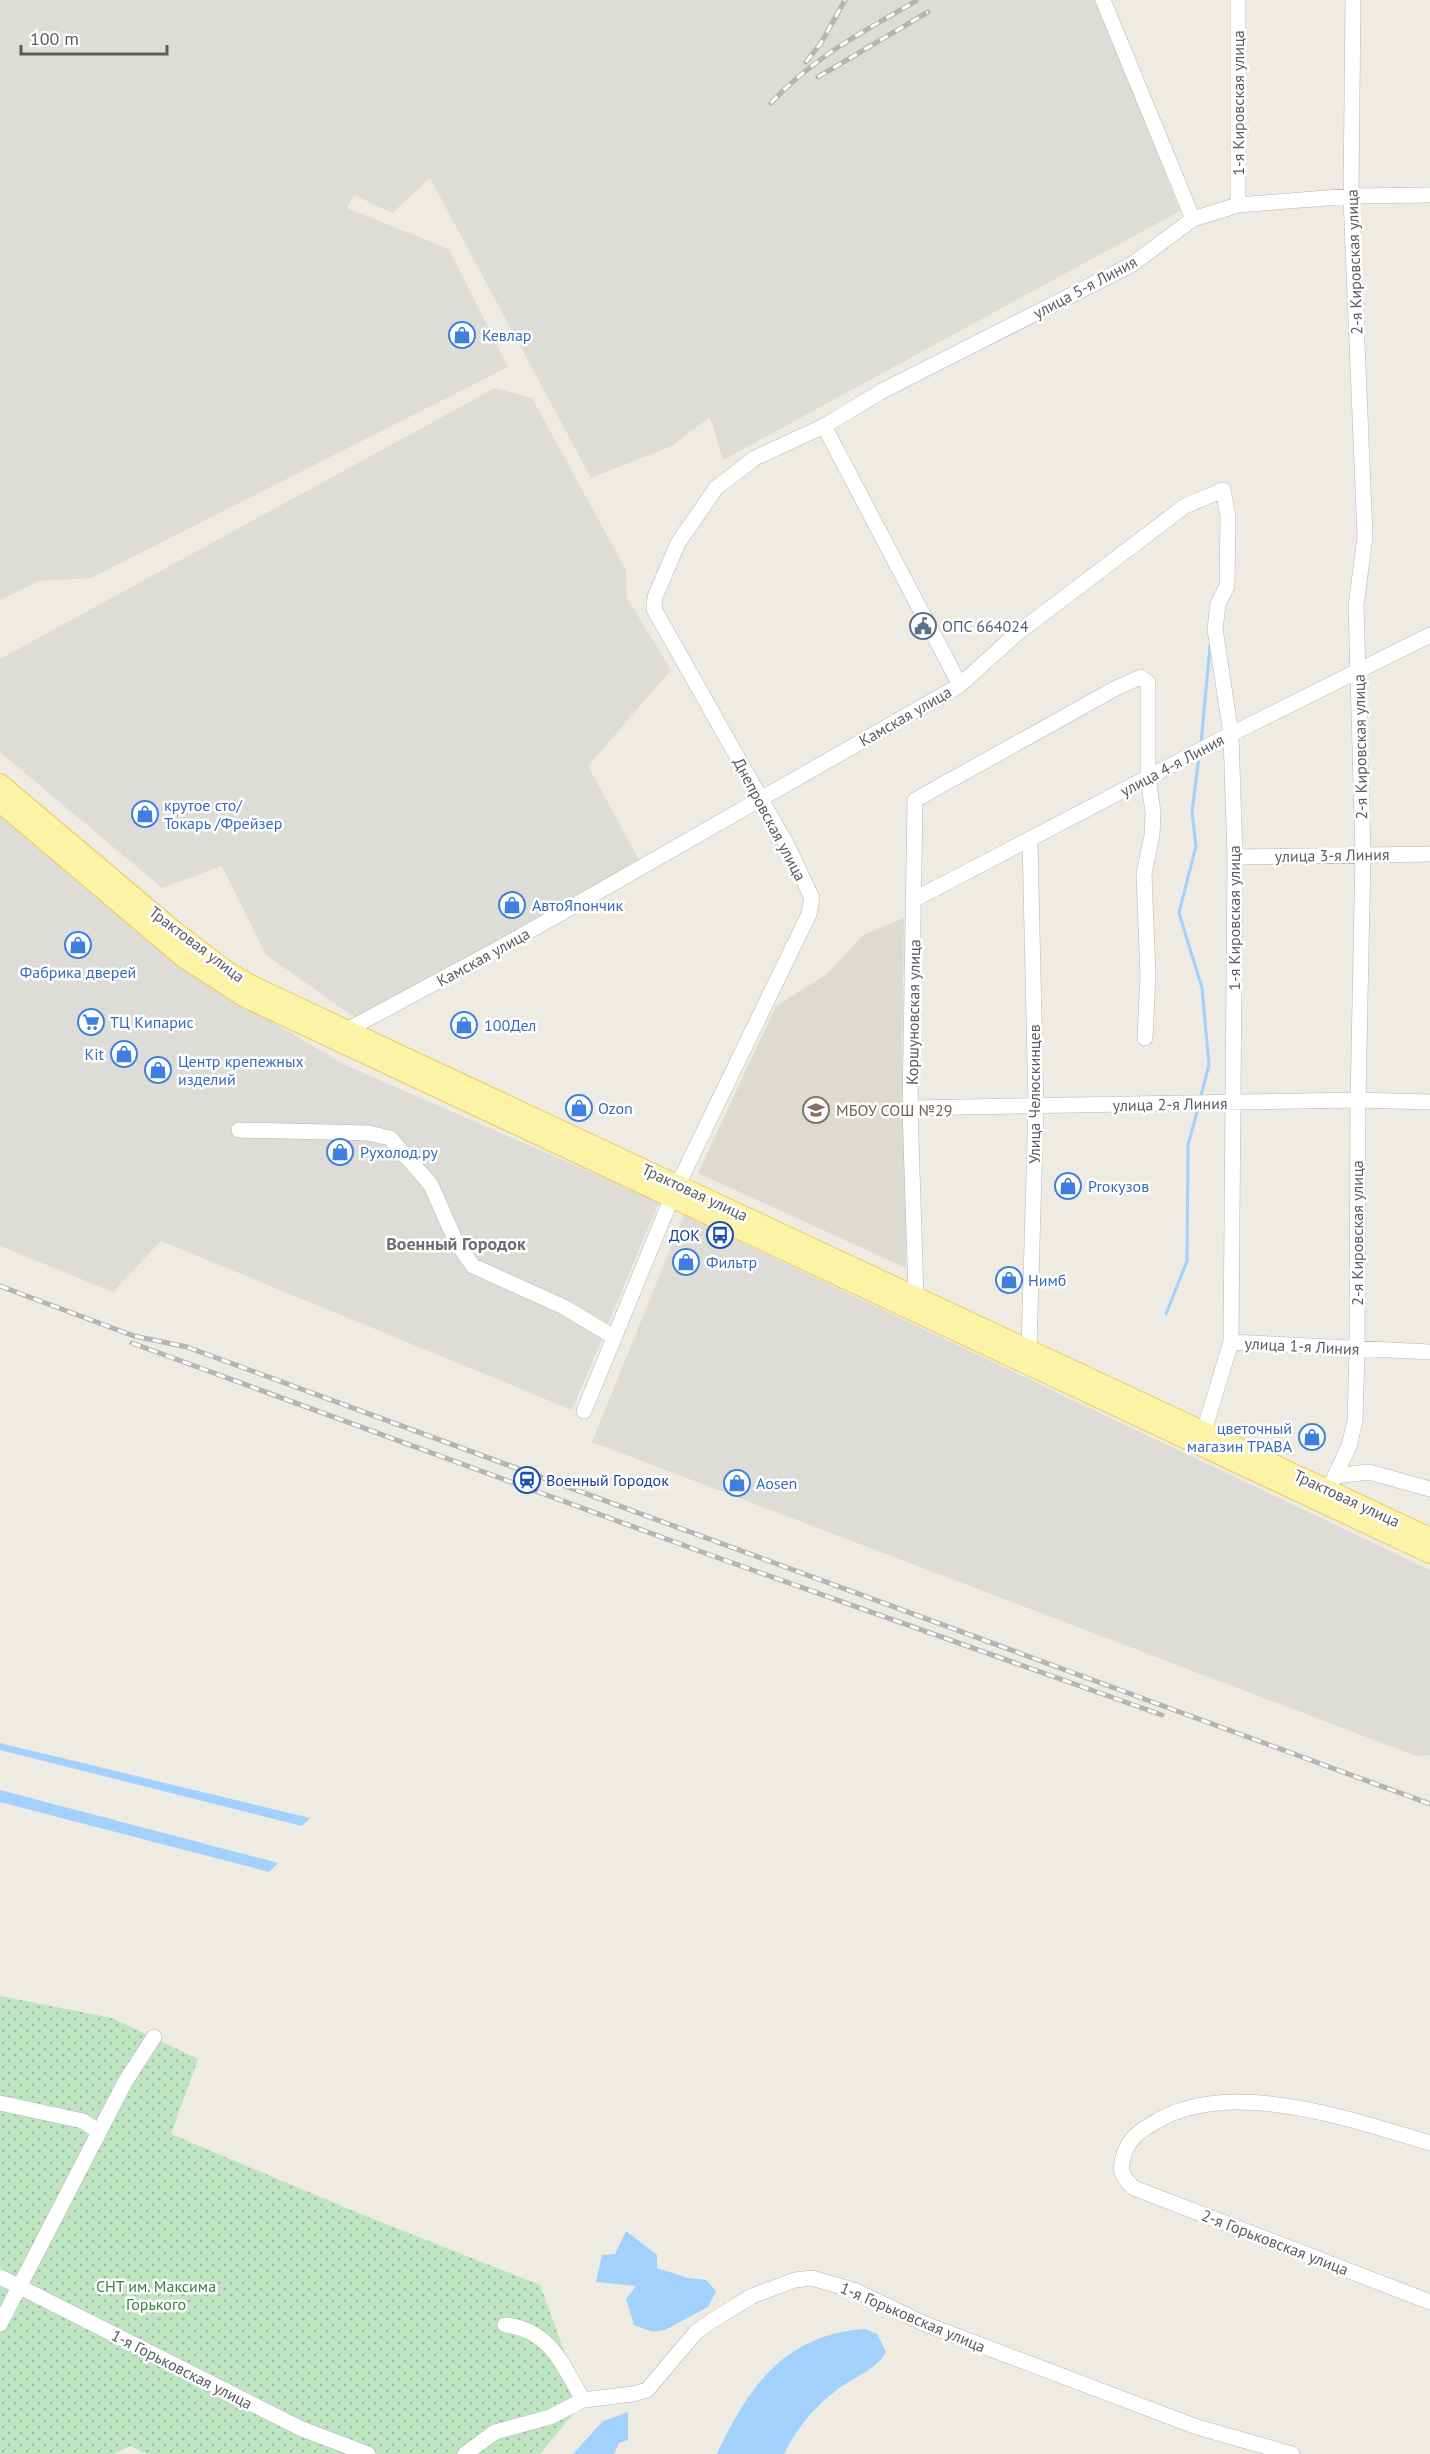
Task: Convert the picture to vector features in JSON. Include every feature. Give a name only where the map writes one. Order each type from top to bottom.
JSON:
[{"type":"main road","name":"Трактовая улица","points":[[0,783],[174,930],[225,969],[279,999],[1430,1554]]},
{"type":"main road","name":"Трактовая улица","points":[[0,803],[126,911],[216,982],[273,1012],[429,1086],[916,1295],[1204,1431],[1332,1482],[1430,1537]]},
{"type":"street","points":[[1103,0],[1193,219]]},
{"type":"street","name":"1-я Кировская улица","points":[[1238,0],[1238,205]]},
{"type":"street","name":"2-я Кировская улица","points":[[1332,1482],[1349,1446],[1355,1421],[1357,1349],[1362,854],[1356,606],[1363,558],[1365,516],[1351,196],[1353,0]]},
{"type":"street","name":"улица 5-я Линия","points":[[654,609],[655,597],[678,543],[716,488],[755,458],[824,426],[882,391],[1131,265],[1193,219],[1238,205],[1351,196],[1430,195]]},
{"type":"street","points":[[824,426],[960,685]]},
{"type":"street","name":"Камская улица","points":[[347,1030],[505,945],[960,685],[1015,635],[1185,506],[1223,490],[1228,516],[1227,586],[1218,604],[1215,629],[1231,734]]},
{"type":"street","name":"Днепровская улица","points":[[654,609],[789,847],[812,898],[808,914],[675,1190]]},
{"type":"street","name":"улица 4-я Линия","points":[[915,899],[1030,841],[1231,734],[1430,635]]},
{"type":"street","name":"Коршуновская улица","points":[[916,1295],[910,1108],[915,800],[1116,688],[1141,677],[1148,683],[1148,778]]},
{"type":"street","name":"1-я Кировская улица","points":[[1231,734],[1234,857],[1231,1342]]},
{"type":"street","points":[[1145,1038],[1148,975],[1144,874],[1153,824],[1148,778]]},
{"type":"street","name":"Улица Челюскинцев","points":[[1029,1348],[1036,1106],[1030,841]]},
{"type":"street","name":"улица 3-я Линия","points":[[1234,857],[1430,854]]},
{"type":"street","name":"улица 2-я Линия","points":[[910,1108],[1358,1100],[1430,1102]]},
{"type":"street","points":[[239,1130],[368,1133],[390,1138],[431,1185],[459,1249],[473,1266],[564,1307],[614,1337]]},
{"type":"street","points":[[584,1411],[675,1190]]},
{"type":"street","name":"улица 1-я Линия","points":[[1204,1431],[1231,1342],[1430,1352]]},
{"type":"street","points":[[1332,1482],[1370,1472],[1430,1489]]},
{"type":"street","points":[[0,2324],[125,2082],[154,2037]]},
{"type":"street","name":"2-я Горьковская улица","points":[[1430,2143],[1336,2115],[1251,2102],[1221,2103],[1184,2109],[1159,2119],[1130,2141],[1120,2166],[1122,2178],[1142,2191],[1430,2302]]},
{"type":"street","points":[[0,2103],[83,2121],[99,2132]]},
{"type":"street","name":"1-я Горьковская улица","points":[[0,2277],[302,2429],[368,2454]]},
{"type":"street","name":"1-я Горьковская улица","points":[[465,2454],[495,2432],[550,2417],[583,2400],[647,2390],[696,2332],[712,2320],[752,2296],[795,2280],[812,2278],[856,2291],[925,2324],[1187,2423],[1292,2454]]},
{"type":"street","points":[[505,2325],[523,2327],[542,2338],[555,2354],[583,2400]]},
{"type":"shaded area","points":[[0,0],[1096,0],[1180,211],[723,460],[710,417],[672,446],[591,478],[430,178],[392,213],[354,195],[347,208],[449,249],[508,367],[91,578],[39,581],[0,600]]},
{"type":"shaded area","points":[[495,388],[532,398],[626,570],[627,598],[671,670],[588,766],[639,860],[357,1019],[266,955],[222,866],[162,888],[0,752],[0,659]]},
{"type":"shaded area","points":[[0,811],[227,998],[256,1012],[343,1064],[659,1202],[572,1410],[161,1241],[113,1292],[0,1246]]},
{"type":"shaded area","name":"МБОУ СОШ №29","points":[[904,918],[902,1046],[907,1209],[906,1268],[698,1173],[776,1006],[827,974],[863,935]]},
{"type":"shaded area","points":[[684,1215],[1430,1570],[1430,1755],[1416,1756],[592,1442]]},
{"type":"green space","name":"СНТ им. Максима Горького","points":[[0,1996],[112,2018],[198,2059],[171,2134],[358,2213],[540,2285],[583,2402],[540,2454],[147,2454],[130,2446],[114,2454],[0,2454]]},
{"type":"water","points":[[0,1743],[310,1818],[302,1826],[0,1750]]},
{"type":"water","points":[[0,1790],[278,1863],[269,1872],[0,1802]]},
{"type":"water","points":[[626,2231],[657,2255],[657,2268],[688,2278],[706,2280],[716,2291],[708,2307],[665,2330],[653,2332],[634,2325],[626,2299],[636,2286],[596,2282],[602,2255],[615,2254]]},
{"type":"water","points":[[865,2329],[877,2334],[886,2352],[877,2364],[838,2389],[814,2410],[800,2427],[784,2454],[717,2454],[742,2406],[773,2368],[792,2353],[813,2341],[837,2333]]},
{"type":"water","points":[[628,2412],[628,2440],[619,2443],[614,2454],[573,2454],[603,2421]]},
{"type":"waterway","points":[[1201,744],[1210,646]]},
{"type":"waterway","points":[[1199,756],[1192,812],[1196,846],[1179,913],[1202,988],[1209,1065],[1200,1099]]},
{"type":"waterway","points":[[1166,1314],[1187,1261],[1188,1145],[1198,1108]]},
{"type":"railway","points":[[806,62],[821,43],[845,0]]},
{"type":"railway","points":[[771,103],[804,72],[822,59],[916,1]]},
{"type":"railway","points":[[818,77],[928,12]]},
{"type":"railway","points":[[0,1286],[134,1336],[187,1347],[1430,1804]]},
{"type":"railway","points":[[132,1343],[713,1556],[1162,1715]]},
{"type":"place","name":"Кевлар","points":[[462,335]]},
{"type":"place","name":"ОПС 664024","points":[[923,626]]},
{"type":"place","name":"крутое сто/ Токарь /Фрейзер","points":[[145,814]]},
{"type":"place","name":"АвтоЯпончик","points":[[512,905]]},
{"type":"place","name":"Фабрика дверей","points":[[78,945]]},
{"type":"place","name":"ТЦ Кипарис","points":[[91,1022]]},
{"type":"place","name":"100Дел","points":[[464,1025]]},
{"type":"place","name":"Kit","points":[[124,1054]]},
{"type":"place","name":"Центр крепежных изделий","points":[[158,1070]]},
{"type":"place","name":"Ozon","points":[[579,1108]]},
{"type":"place","name":"МБОУ СОШ №29","points":[[816,1110]]},
{"type":"place","name":"Рухолод.ру","points":[[340,1152]]},
{"type":"place","name":"Proкузов","points":[[1068,1186]]},
{"type":"place","name":"ДОК","points":[[720,1235]]},
{"type":"place","name":"Фильтр","points":[[686,1262]]},
{"type":"place","name":"Нимб","points":[[1009,1280]]},
{"type":"place","name":"цветочный магазин ТРАВА","points":[[1312,1437]]},
{"type":"place","name":"Военный Городок","points":[[527,1480]]},
{"type":"place","name":"Aosen","points":[[737,1483]]},
{"type":"district","name":"Военный Городок","points":[[456,1244]]}]
